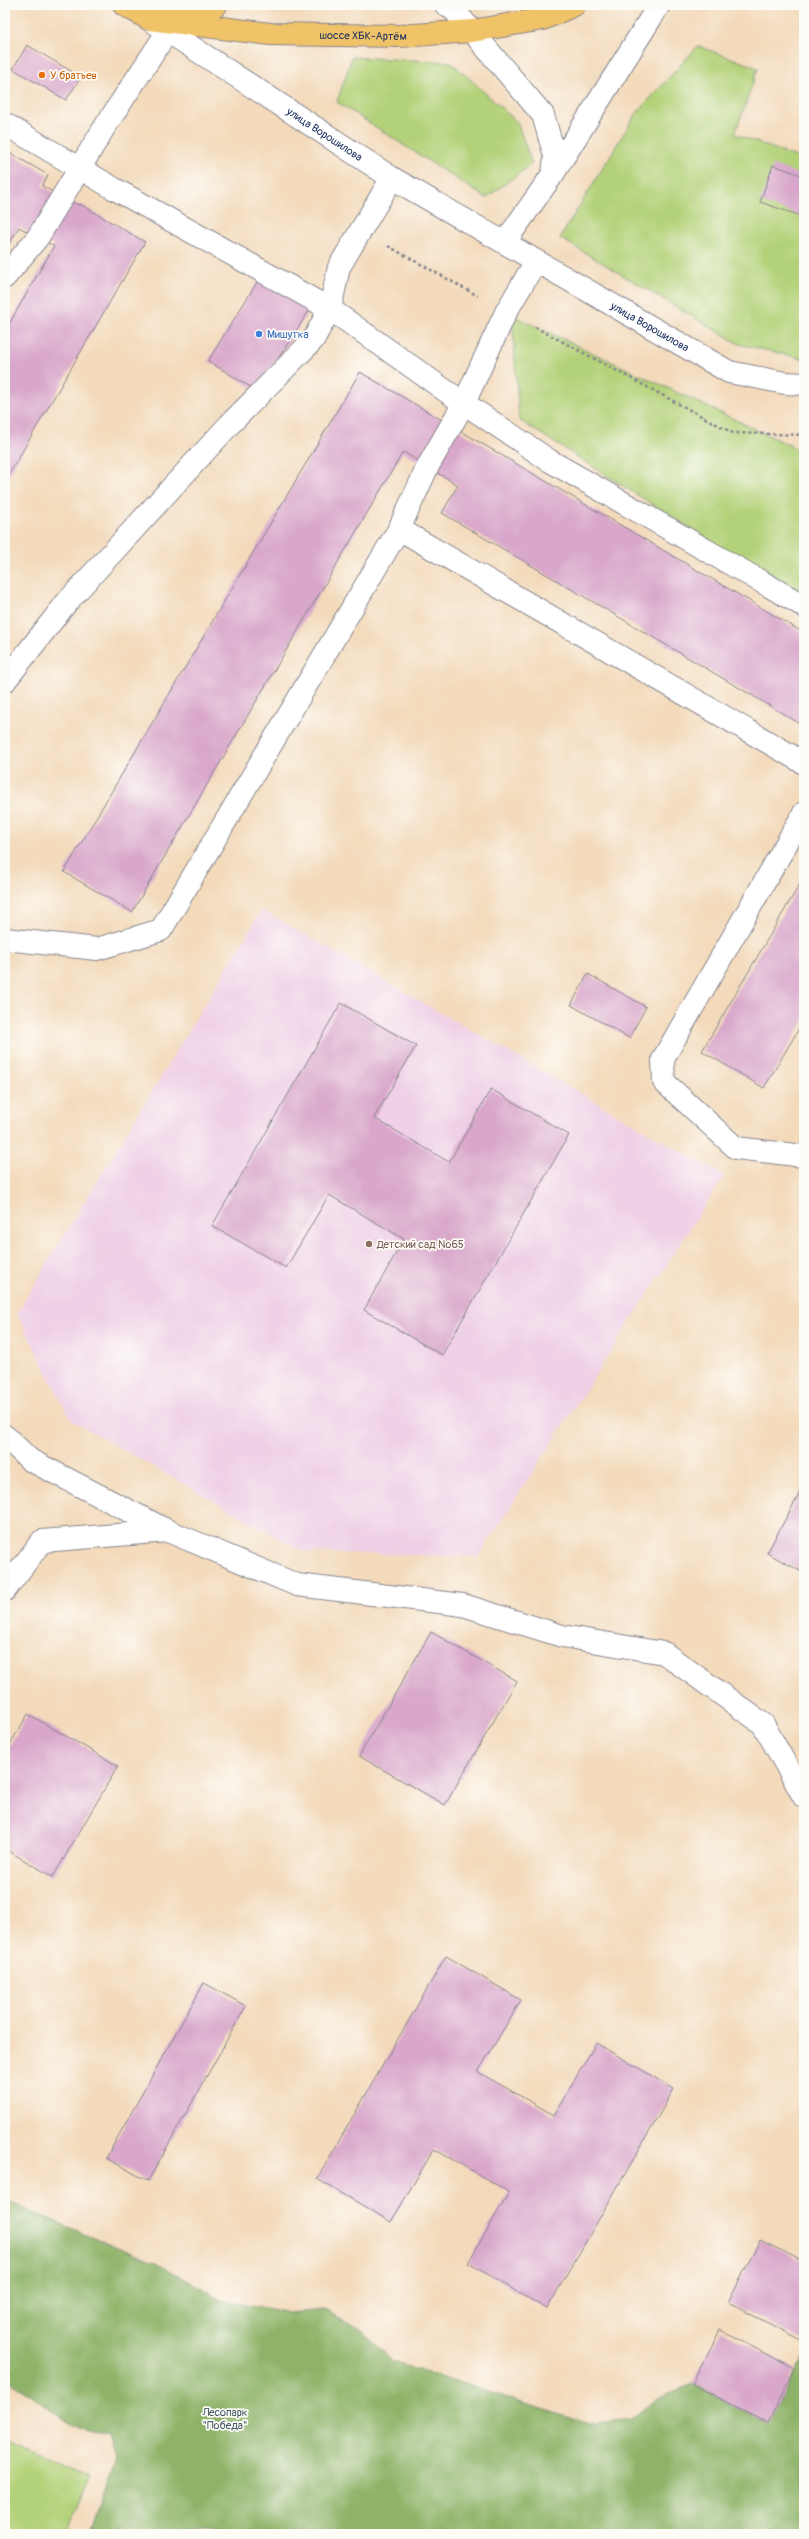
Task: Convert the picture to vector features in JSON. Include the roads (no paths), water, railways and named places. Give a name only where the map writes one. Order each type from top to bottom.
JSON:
[{"type":"main road","name":"улица Ворошилова","points":[[124,5],[149,19]]},
{"type":"main road","points":[[149,19],[203,15],[216,5]]},
{"type":"main road","name":"шоссе ХБК-Артём","points":[[149,19],[270,34],[400,36],[472,31],[543,19],[574,5]]},
{"type":"street","points":[[446,5],[454,10],[543,115],[555,156],[553,174]]},
{"type":"street","points":[[505,242],[553,174],[659,5]]},
{"type":"street","name":"улица Ворошилова","points":[[149,19],[392,178],[729,372],[785,383],[804,384]]},
{"type":"street","points":[[5,277],[38,237],[79,167],[168,31]]},
{"type":"street","points":[[5,124],[330,309],[550,461],[804,606]]},
{"type":"street","points":[[5,681],[72,597],[229,425],[313,340],[330,309],[339,267],[392,178]]},
{"type":"street","points":[[5,939],[97,950],[161,930],[400,529],[428,466],[464,403],[506,312],[536,261]]},
{"type":"street","points":[[400,529],[804,763]]},
{"type":"street","points":[[804,813],[663,1059],[664,1082],[736,1148],[804,1156]]},
{"type":"street","points":[[5,1436],[30,1460],[168,1531],[297,1585],[463,1605],[562,1636],[664,1653],[763,1724],[804,1797]]},
{"type":"street","points":[[5,1590],[42,1541],[168,1531]]},
{"type":"place","name":"У братьев","points":[[42,75]]},
{"type":"place","name":"Мишутка","points":[[259,334]]},
{"type":"place","name":"Детский сад №65","points":[[369,1244]]},
{"type":"park label","name":"Лесопарк \"Победа\"","points":[[225,2418]]}]
